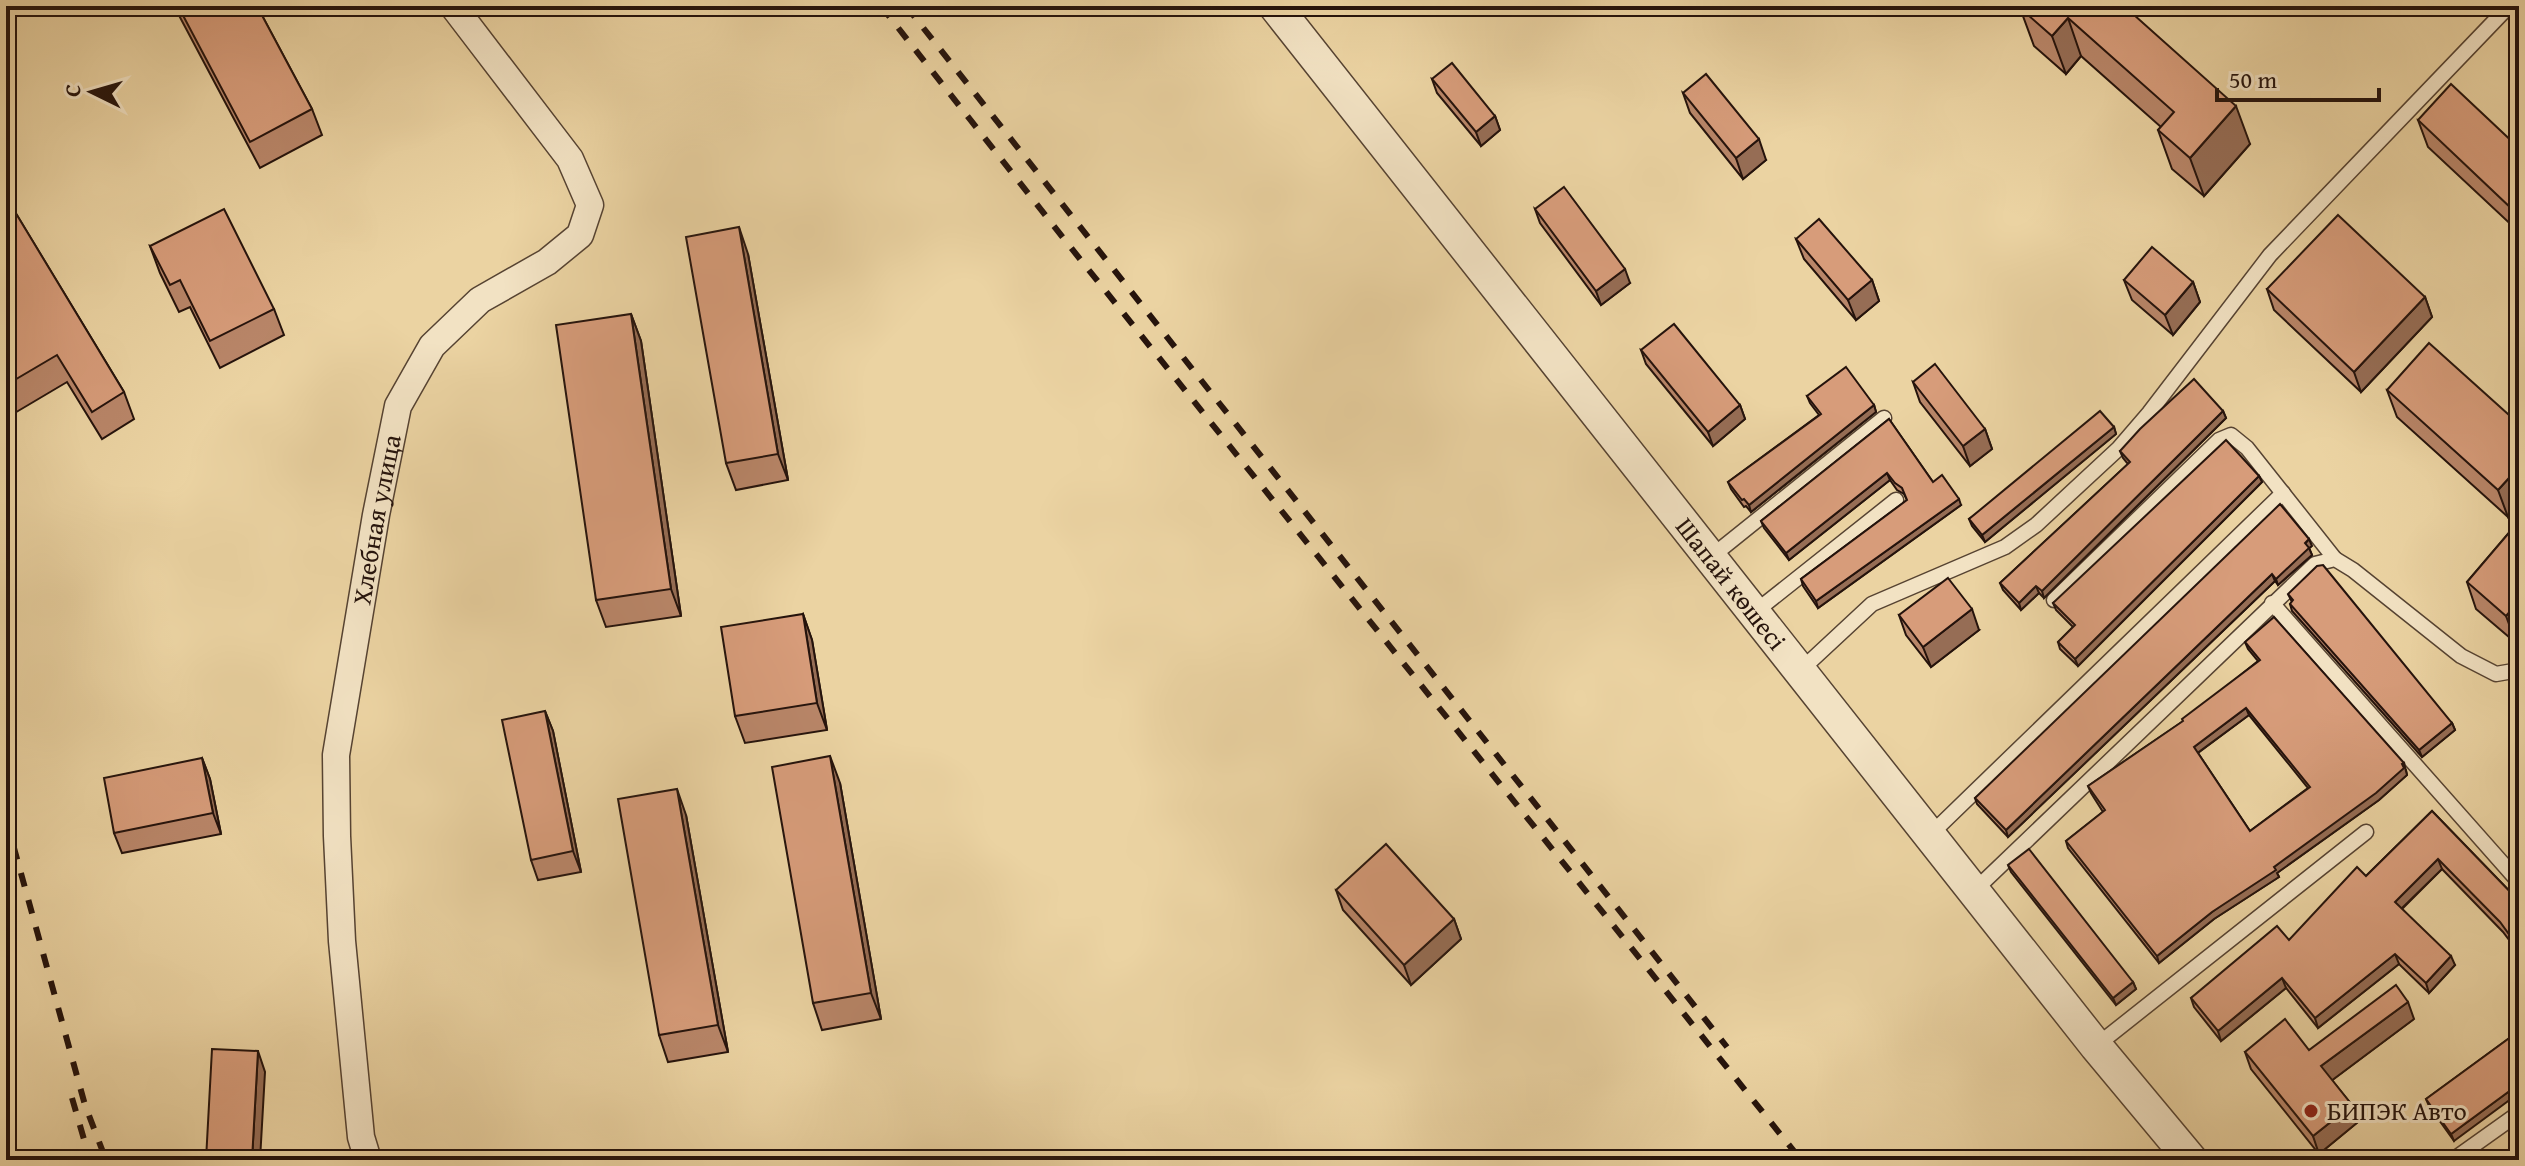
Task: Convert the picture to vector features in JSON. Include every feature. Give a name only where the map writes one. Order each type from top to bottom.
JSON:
[{"type":"street","name":"Хлебная улица","points":[[368,1160],[361,1137],[342,941],[336,755],[376,515],[398,406],[432,346],[480,300],[547,262],[580,235],[590,205],[570,159],[453,6]]},
{"type":"street","name":"Шапай көшесі","points":[[1275,6],[2096,1046],[2191,1160]]},
{"type":"lane","points":[[1801,670],[1872,604],[2005,547],[2036,525],[2118,449],[2270,255],[2509,6]]},
{"type":"lane","points":[[1711,557],[1884,418]]},
{"type":"lane","points":[[2054,600],[2219,440],[2231,435],[2247,448],[2335,559],[2461,656],[2496,674],[2519,670]]},
{"type":"lane","points":[[1931,834],[2283,493]]},
{"type":"lane","points":[[1755,612],[1896,500]]},
{"type":"lane","points":[[1974,891],[2272,603],[2315,564],[2335,559]]},
{"type":"lane","points":[[2272,603],[2519,882]]},
{"type":"lane","points":[[2096,1046],[2366,832]]},
{"type":"lane","points":[[2453,1160],[2519,1113]]},
{"type":"building","points":[[178,6],[257,6],[312,109],[250,142]]},
{"type":"building","points":[[2124,6],[2236,106],[2190,158],[2158,130],[2174,112],[2068,18],[2052,36],[2020,8]]},
{"type":"building","points":[[1452,63],[1495,116],[1476,132],[1432,79]]},
{"type":"building","points":[[1706,74],[1759,139],[1736,158],[1683,93]]},
{"type":"building","points":[[2451,84],[2519,148],[2519,202],[2512,209],[2418,120]]},
{"type":"building","points":[[1564,187],[1625,269],[1596,291],[1535,209]]},
{"type":"building","points":[[6,197],[124,392],[92,412],[57,355],[6,385]]},
{"type":"building","points":[[224,209],[274,309],[210,341],[180,280],[170,285],[150,246]]},
{"type":"building","points":[[2338,215],[2425,297],[2354,372],[2267,289]]},
{"type":"building","points":[[1819,219],[1872,280],[1848,300],[1796,239]]},
{"type":"building","points":[[739,227],[778,454],[726,463],[686,237]]},
{"type":"building","points":[[2152,247],[2193,282],[2165,315],[2124,280]]},
{"type":"building","points":[[631,314],[671,589],[596,600],[556,325]]},
{"type":"building","points":[[1674,324],[1740,405],[1708,432],[1641,350]]},
{"type":"building","points":[[2429,343],[2519,424],[2519,467],[2498,490],[2387,390]]},
{"type":"building","points":[[1935,364],[1985,429],[1963,446],[1913,382]]},
{"type":"building","points":[[1846,367],[1874,405],[1749,505],[1742,500],[1728,482],[1821,414],[1807,396]]},
{"type":"building","points":[[2194,379],[2223,411],[2042,591],[2036,586],[2019,603],[2000,583],[2130,462],[2120,451]]},
{"type":"building","points":[[2100,411],[2114,427],[1982,535],[1969,519]]},
{"type":"building","points":[[1889,419],[1933,482],[1942,475],[1959,499],[1816,601],[1801,579],[1907,500],[1902,488],[1887,473],[1786,553],[1761,521]]},
{"type":"building","points":[[2226,440],[2259,476],[2075,659],[2058,642],[2075,625],[2053,603]]},
{"type":"building","points":[[2280,504],[2309,539],[2305,543],[2309,548],[2276,579],[2272,574],[2006,830],[1975,798]]},
{"type":"building","points":[[2519,521],[2519,601],[2506,616],[2467,582]]},
{"type":"building","points":[[2323,565],[2452,723],[2419,750],[2290,604],[2293,600],[2288,594],[2317,566]]},
{"type":"building","points":[[1948,578],[1972,609],[1923,647],[1899,615]]},
{"type":"building","points":[[803,614],[817,703],[735,716],[721,627]]},
{"type":"building","points":[[2274,617],[2404,763],[2404,768],[2376,793],[2274,867],[2276,870],[2212,912],[2157,956],[2066,841],[2105,810],[2088,786],[2183,721],[2260,660],[2245,642]],"holes":[[[2246,708],[2310,787],[2250,831],[2194,747]]]},
{"type":"building","points":[[545,711],[573,851],[531,860],[502,720]]},
{"type":"building","points":[[830,756],[871,993],[813,1003],[772,767]]},
{"type":"building","points":[[202,758],[213,813],[114,833],[104,778]]},
{"type":"building","points":[[677,789],[718,1025],[659,1035],[618,799]]},
{"type":"building","points":[[2432,811],[2519,901],[2519,948],[2500,922],[2438,859],[2395,902],[2451,956],[2426,983],[2395,954],[2315,1018],[2282,978],[2218,1031],[2191,998],[2277,926],[2289,940],[2357,867],[2366,876]]},
{"type":"building","points":[[1386,844],[1454,919],[1404,965],[1336,890]]},
{"type":"building","points":[[2029,849],[2133,982],[2113,998],[2008,865]]},
{"type":"building","points":[[2396,985],[2408,1002],[2321,1066],[2352,1105],[2313,1136],[2245,1052],[2285,1019],[2309,1050]]},
{"type":"building","points":[[2519,1031],[2519,1084],[2451,1134],[2426,1099]]},
{"type":"building","points":[[212,1049],[258,1051],[252,1160],[206,1160]]},
{"type":"railway","points":[[881,6],[1801,1160]]},
{"type":"railway","points":[[906,6],[1727,1047]]},
{"type":"railway","points":[[6,819],[85,1105],[106,1160]]},
{"type":"railway","points":[[72,1098],[90,1160]]},
{"type":"place","name":"БИПЭК Авто","points":[[2311,1111]]}]
